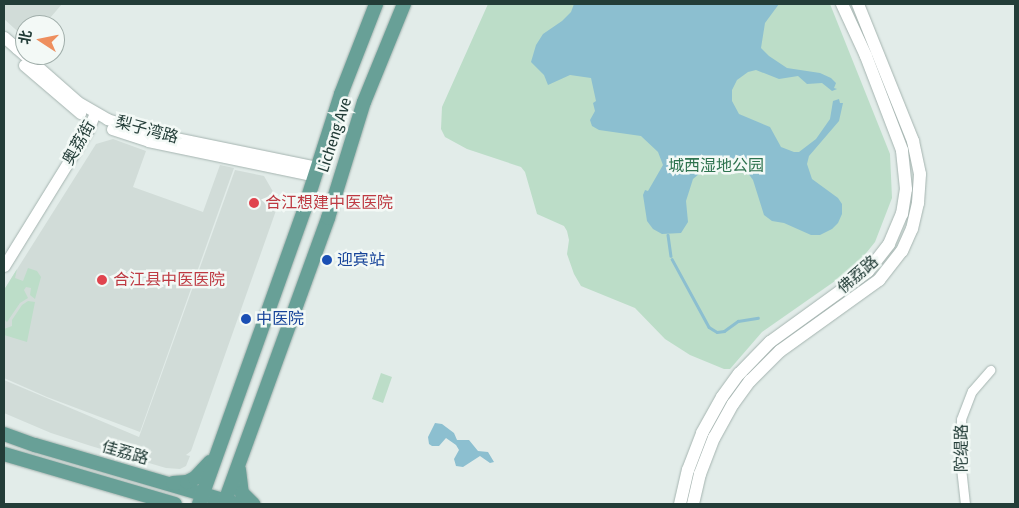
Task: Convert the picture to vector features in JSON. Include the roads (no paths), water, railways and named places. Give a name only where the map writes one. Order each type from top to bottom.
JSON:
[{"type":"main road","name":"Licheng Ave","points":[[201,499],[316,172],[340,94],[376,4]]},
{"type":"main road","name":"Licheng Ave","points":[[228,503],[234,475],[328,218],[364,102],[404,4]]},
{"type":"main road","name":"佛荔路","points":[[680,504],[688,470],[702,433],[722,397],[739,374],[770,342],[868,271],[889,244],[902,214],[906,189],[902,150],[866,56],[842,4]]},
{"type":"main road","name":"佛荔路","points":[[693,504],[700,474],[714,438],[733,404],[750,382],[786,347],[879,280],[902,251],[912,229],[918,203],[920,174],[913,141],[858,4]]},
{"type":"main road","name":"佳荔路","points":[[4,434],[167,483],[201,499],[228,503]]},
{"type":"main road","points":[[167,483],[187,482],[195,478],[205,469],[220,446]]},
{"type":"main road","points":[[4,454],[175,504]]},
{"type":"main road","points":[[240,459],[241,489],[244,497],[253,504]]},
{"type":"main road","points":[[212,467],[234,475]]},
{"type":"main road","points":[[139,494],[144,477]]},
{"type":"street","name":"梨子湾路","points":[[4,37],[15,48]]},
{"type":"street","name":"梨子湾路","points":[[4,47],[51,89],[92,118],[316,172]]},
{"type":"street","name":"梨子湾路","points":[[34,65],[92,118]]},
{"type":"street","name":"奥荔街","points":[[4,257],[92,118]]},
{"type":"street","name":"奥荔街","points":[[4,266],[92,118]]},
{"type":"street","name":"陀缇路","points":[[965,504],[959,450],[961,419],[968,398],[990,370]]},
{"type":"water","points":[[574,4],[779,4],[765,23],[761,48],[787,68],[820,73],[831,78],[836,83],[834,88],[837,89],[832,91],[822,83],[807,84],[798,76],[779,79],[756,70],[748,72],[737,80],[732,90],[732,101],[739,114],[770,127],[781,147],[794,152],[799,152],[816,139],[830,119],[833,101],[839,99],[840,103],[843,103],[839,121],[809,156],[807,164],[812,179],[838,198],[842,204],[842,214],[838,223],[832,229],[820,235],[811,235],[784,223],[772,221],[764,215],[753,180],[748,173],[731,167],[714,166],[706,168],[693,179],[686,201],[688,222],[681,233],[662,234],[653,229],[647,221],[643,195],[645,190],[648,191],[663,165],[658,152],[641,136],[599,130],[592,126],[590,120],[595,111],[593,103],[596,101],[591,78],[570,75],[548,85],[544,75],[531,62],[536,45],[543,34],[562,21],[571,12]]},
{"type":"water","points":[[435,423],[442,424],[454,433],[457,440],[469,440],[478,451],[488,452],[494,462],[490,463],[480,456],[463,467],[456,466],[454,459],[459,450],[456,445],[446,438],[439,446],[429,444],[428,437]]},
{"type":"waterway","points":[[668,235],[671,256]]},
{"type":"waterway","points":[[672,259],[709,327],[717,332],[724,331],[738,321],[758,318]]},
{"type":"place","name":"合江想建中医医院","points":[[254,203]]},
{"type":"place","name":"迎宾站","points":[[327,260]]},
{"type":"place","name":"合江县中医医院","points":[[102,280]]},
{"type":"place","name":"中医院","points":[[246,319]]},
{"type":"park label","name":"城西湿地公园","points":[[716,166]]}]
